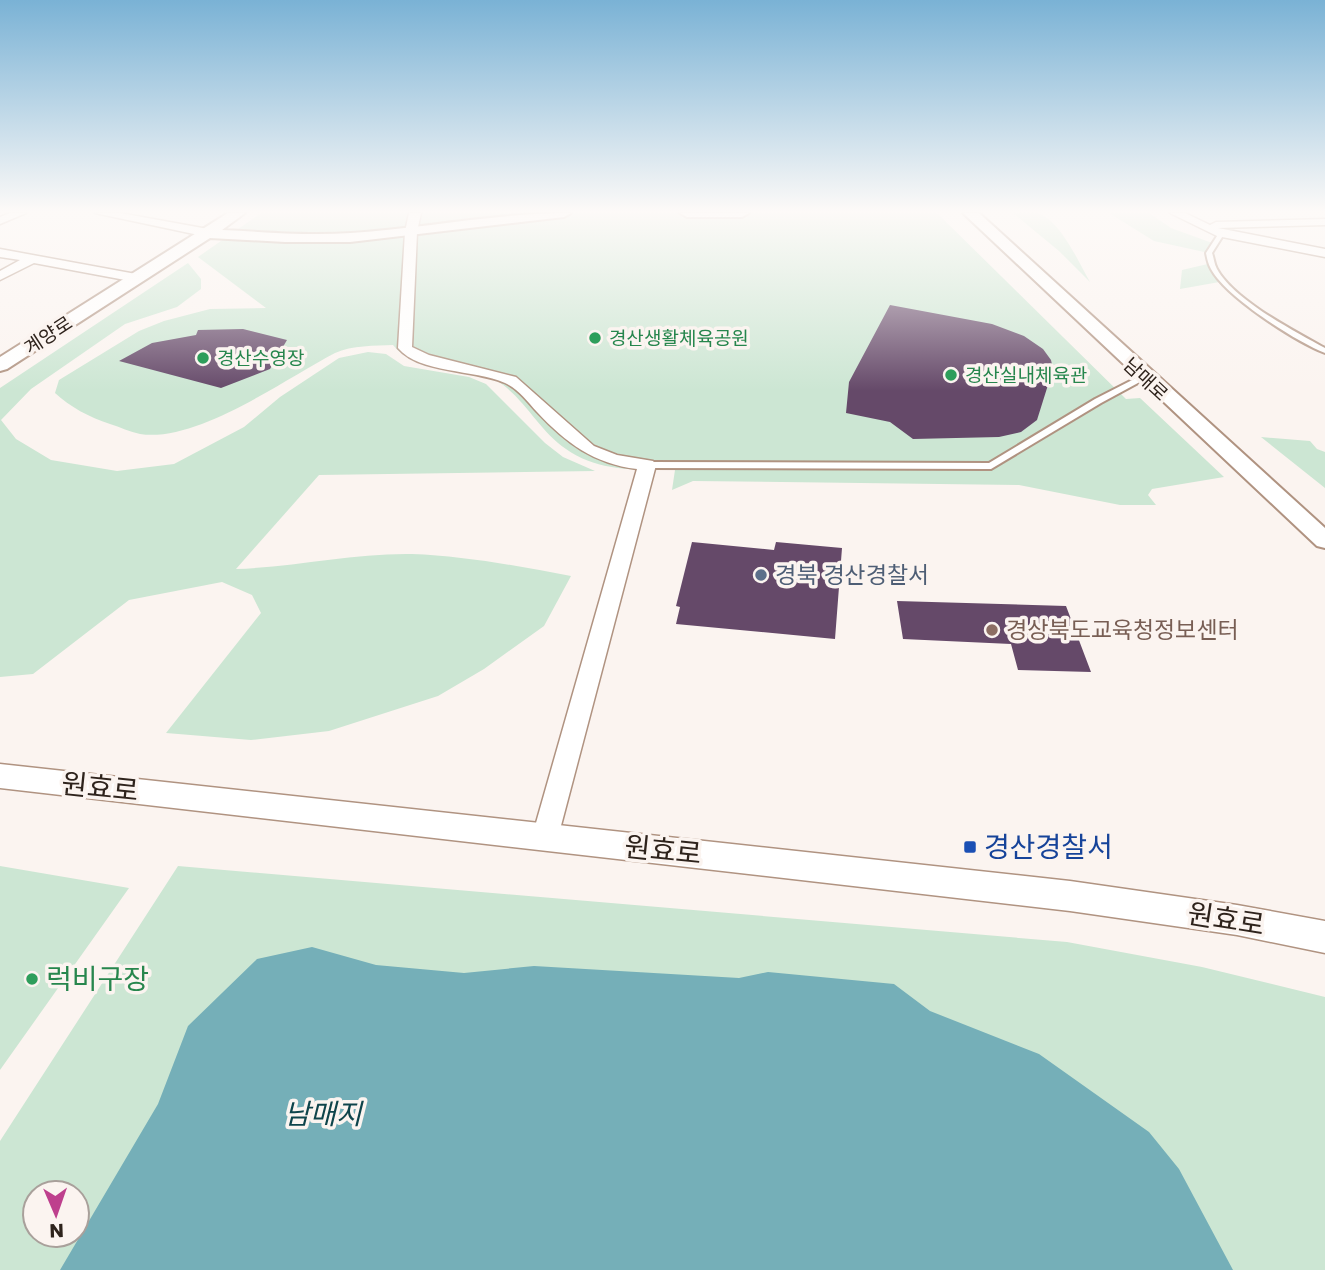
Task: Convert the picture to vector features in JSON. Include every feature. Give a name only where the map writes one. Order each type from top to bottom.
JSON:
[{"type":"main road","name":"원효로","points":[[0,776],[1070,895],[1237,920],[1325,937]]},
{"type":"street","points":[[102,272],[136,278]]},
{"type":"street","name":"계양로","points":[[0,365],[145,272]]},
{"type":"street","points":[[409,272],[405,348],[409,352],[420,358],[479,369],[504,377],[522,387],[581,446],[617,462],[647,465],[545,837]]},
{"type":"street","name":"남매로","points":[[1032,272],[1325,541]]},
{"type":"lane","points":[[1216,272],[1240,297],[1282,327],[1325,351]]},
{"type":"lane","points":[[647,465],[991,466],[1145,377]]},
{"type":"green space","points":[[174,272],[196,272],[201,279],[201,289],[177,307],[125,324],[31,389],[1,420],[16,439],[51,460],[117,471],[174,464],[244,427],[280,397],[339,358],[368,352],[386,354],[404,366],[469,377],[486,384],[545,443],[563,457],[595,471],[319,475],[236,569],[412,554],[472,559],[571,576],[544,626],[484,669],[438,696],[329,731],[251,740],[166,733],[261,613],[252,595],[222,582],[129,600],[33,674],[0,677],[0,388]]},
{"type":"green space","name":"경산생활체육공원","points":[[218,272],[997,272],[1126,399],[1140,398],[1224,477],[1152,489],[1148,495],[1156,505],[1120,505],[1019,485],[693,481],[672,490],[675,470],[619,468],[578,457],[555,440],[517,398],[496,380],[471,370],[423,363],[402,354],[393,345],[342,350],[240,407],[187,429],[163,434],[140,434],[102,421],[73,407],[55,393],[59,380],[139,331],[164,321],[210,309],[266,308]]},
{"type":"green space","points":[[1182,272],[1219,272],[1225,281],[1180,289]]},
{"type":"green space","points":[[1261,437],[1310,441],[1317,449],[1325,452],[1325,488]]},
{"type":"green space","name":"럭비구장","points":[[0,866],[129,888],[0,1070]]},
{"type":"green space","name":"남매지","points":[[178,866],[1067,942],[1202,967],[1325,997],[1325,1270],[0,1270],[0,1141]]},
{"type":"water","name":"남매지","points":[[312,947],[376,965],[464,973],[534,966],[739,978],[768,972],[894,984],[930,1011],[1039,1054],[1149,1132],[1179,1169],[1233,1270],[60,1270],[72,1249],[91,1249],[91,1217],[158,1104],[188,1026],[257,959]]},
{"type":"building","name":"경산실내체육관","points":[[890,305],[992,324],[1024,336],[1043,349],[1051,360],[1053,369],[1037,420],[1021,432],[999,437],[913,439],[890,422],[846,413],[849,382]]},
{"type":"building","name":"경산수영장","points":[[243,329],[287,340],[270,369],[221,388],[119,361],[152,343],[196,335],[198,330]]},
{"type":"building","name":"경북 경산경찰서","points":[[692,542],[774,550],[776,542],[842,548],[835,639],[676,624],[680,607],[676,606]]},
{"type":"building","points":[[897,601],[1066,606],[1091,672],[1018,670],[1011,644],[903,639]]},
{"type":"place","name":"경산생활체육공원","points":[[595,338]]},
{"type":"place","name":"경산수영장","points":[[203,358]]},
{"type":"place","name":"경산실내체육관","points":[[951,375]]},
{"type":"place","name":"경북 경산경찰서","points":[[761,575]]},
{"type":"place","name":"경상북도교육청정보센터","points":[[992,630]]},
{"type":"place","name":"경산경찰서","points":[[970,847]]},
{"type":"place","name":"럭비구장","points":[[32,979]]}]
